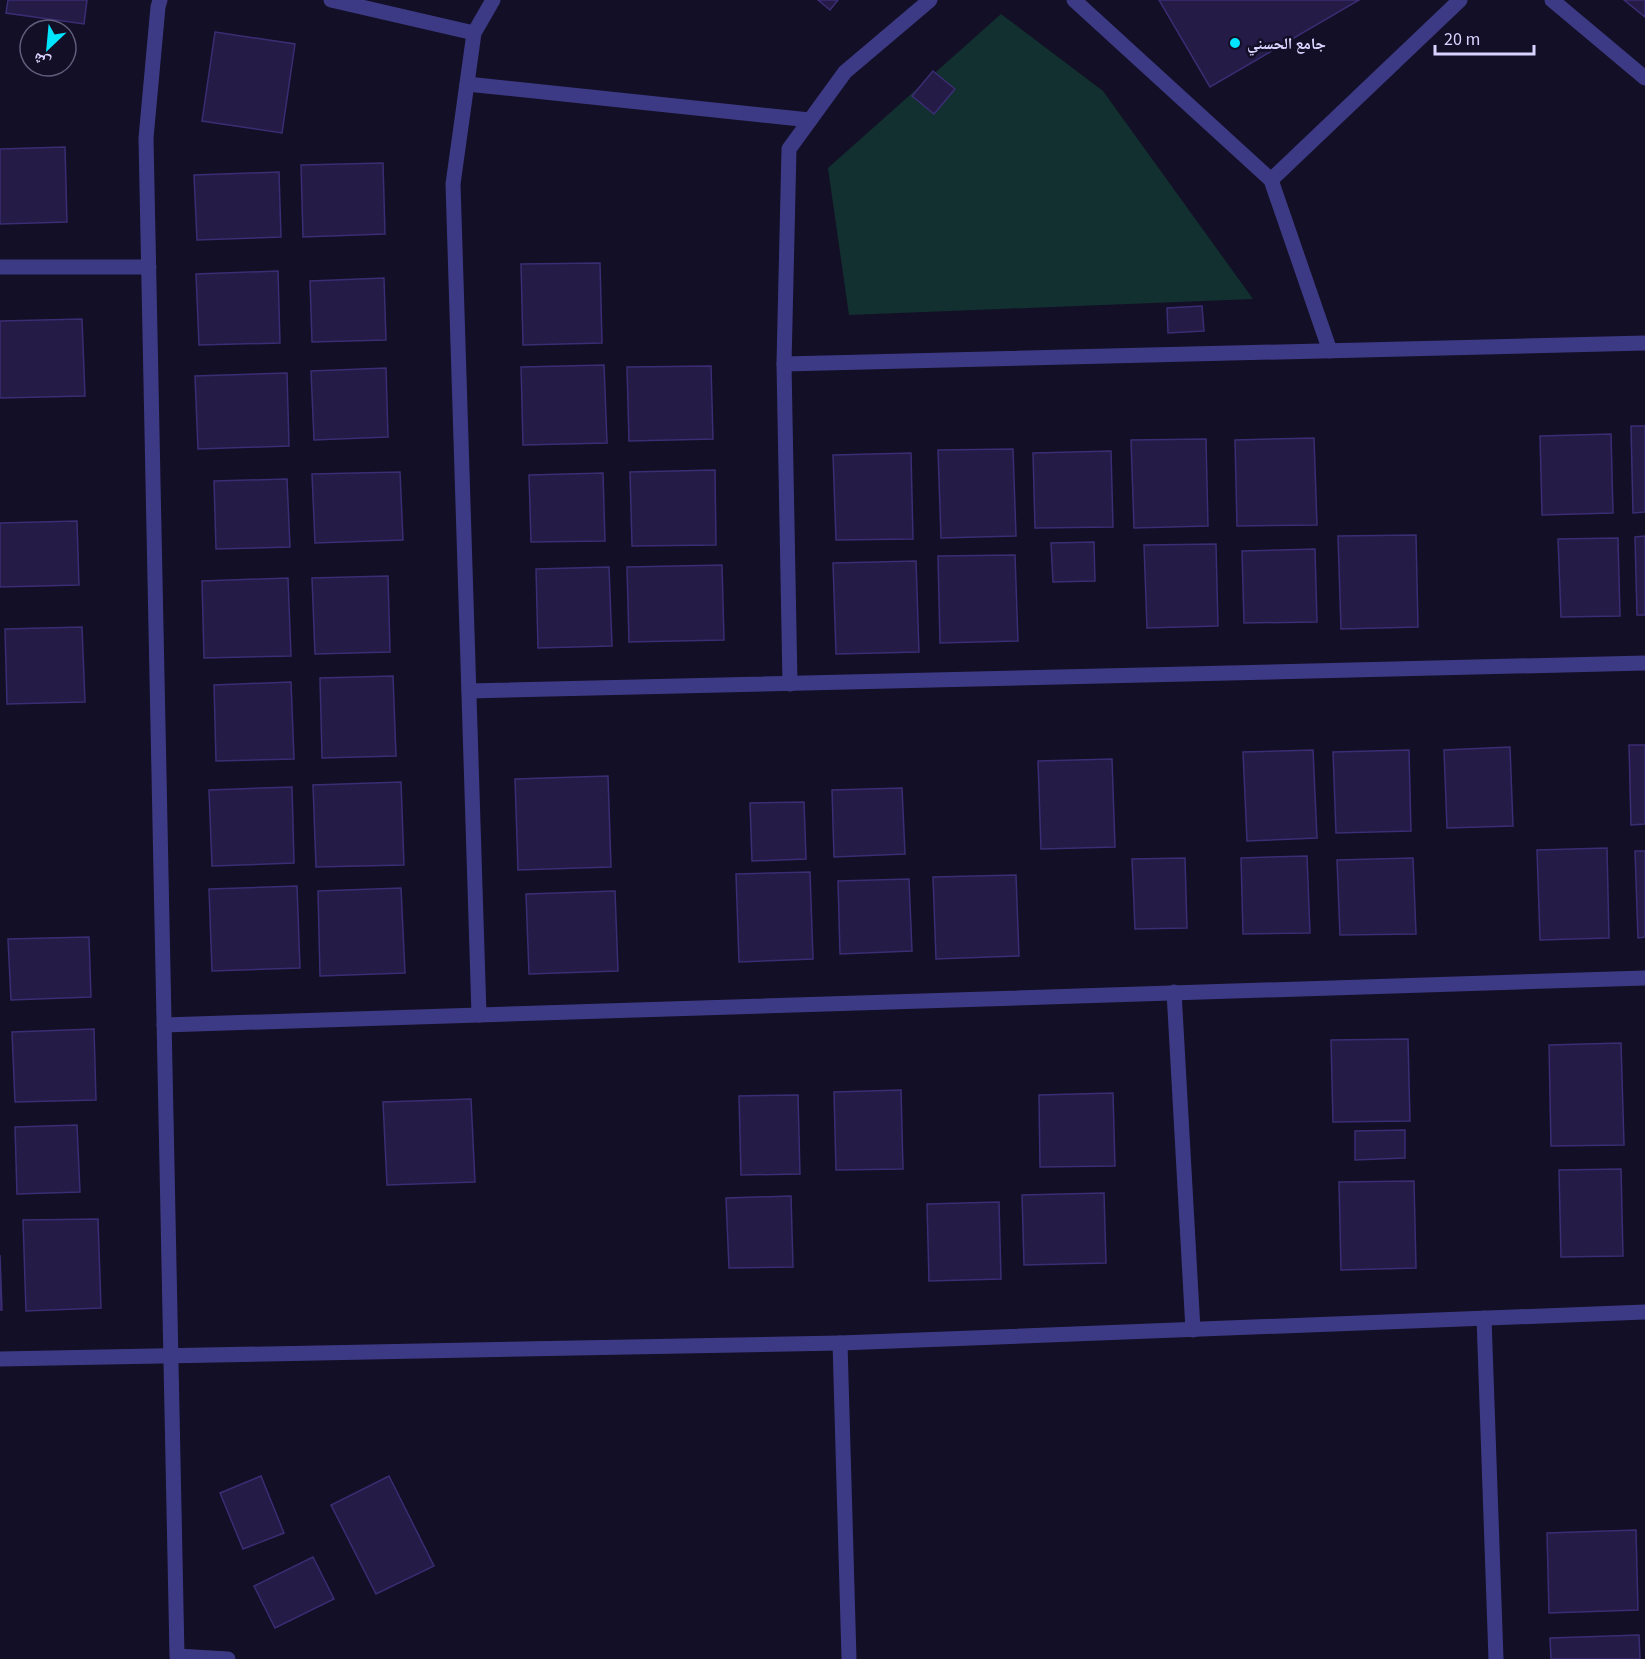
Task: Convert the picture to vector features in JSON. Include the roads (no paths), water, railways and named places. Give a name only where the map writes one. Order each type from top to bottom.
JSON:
[{"type":"street","points":[[160,0],[146,138],[177,1656],[228,1659]]},
{"type":"street","points":[[331,0],[474,33]]},
{"type":"street","points":[[479,1015],[453,184],[474,33],[493,0]]},
{"type":"street","points":[[790,684],[784,364],[789,149],[845,72],[930,0]]},
{"type":"street","points":[[1074,0],[1271,180],[1330,351]]},
{"type":"street","points":[[1271,180],[1460,0]]},
{"type":"street","points":[[1552,0],[1645,78]]},
{"type":"street","points":[[467,84],[810,120]]},
{"type":"street","points":[[0,267],[149,267]]},
{"type":"street","points":[[784,364],[1645,343]]},
{"type":"street","points":[[469,691],[1645,663]]},
{"type":"street","points":[[164,1025],[1645,978]]},
{"type":"street","points":[[1174,992],[1193,1330]]},
{"type":"street","points":[[0,1359],[840,1343],[1645,1312]]},
{"type":"street","points":[[1484,1318],[1496,1659]]},
{"type":"street","points":[[840,1343],[849,1659]]},
{"type":"place","name":"جامع الحسني","points":[[1235,43]]}]
